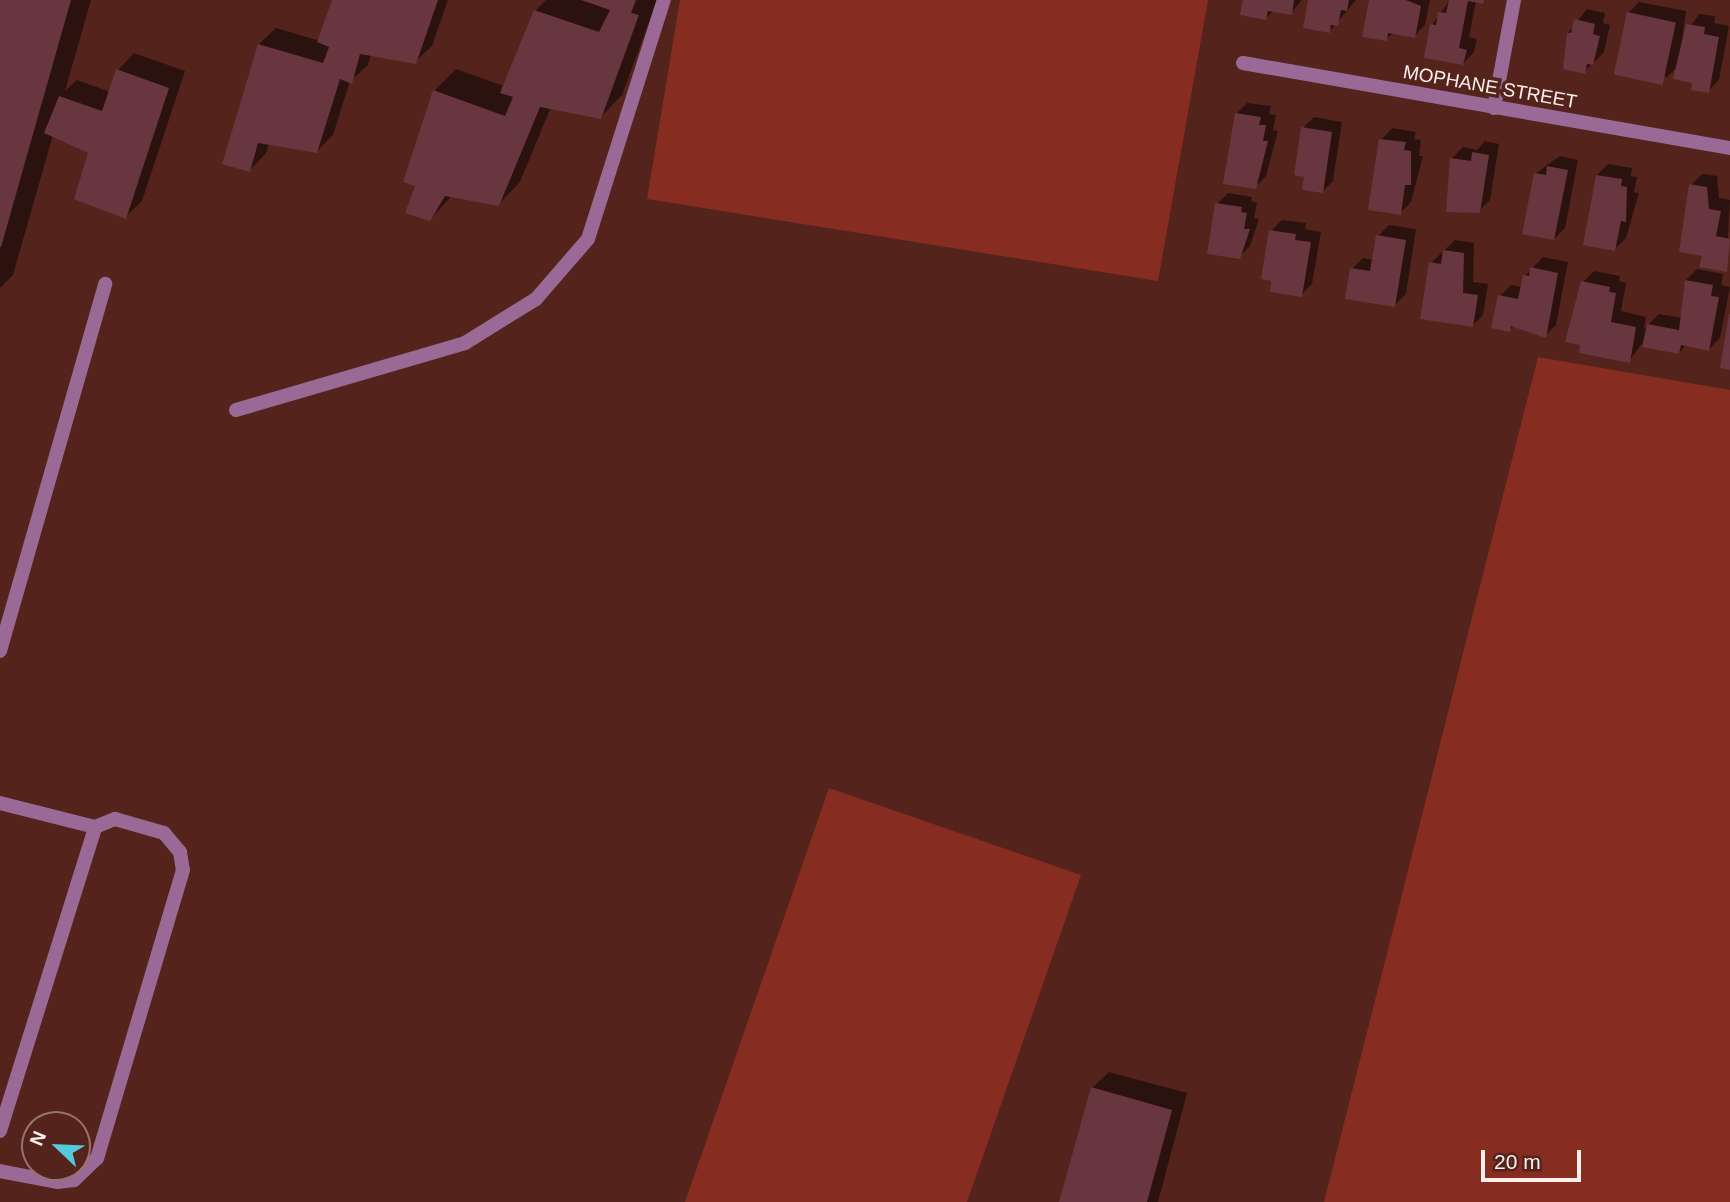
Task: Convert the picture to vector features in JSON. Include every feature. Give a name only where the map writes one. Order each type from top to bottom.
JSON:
[{"type":"street","points":[[236,410],[465,342],[536,299],[587,239],[664,0]]},
{"type":"street","points":[[1494,108],[1514,0]]},
{"type":"street","name":"MOPHANE STREET","points":[[1242,63],[1730,148]]},
{"type":"street","points":[[0,651],[105,284]]},
{"type":"street","points":[[0,803],[95,827],[115,819],[164,833],[180,852],[183,870],[97,1158],[87,1172],[65,1181],[0,1171]]},
{"type":"street","points":[[0,1131],[95,827]]},
{"type":"shaded area","points":[[680,0],[1208,0],[1158,281],[647,199]]},
{"type":"shaded area","points":[[1538,357],[1730,390],[1730,1202],[1324,1202]]},
{"type":"shaded area","points":[[829,788],[1081,875],[967,1202],[685,1202]]},
{"type":"building","points":[[0,0],[71,0],[1,247],[0,247]]},
{"type":"building","points":[[332,0],[438,0],[416,64],[360,54],[352,84],[340,79],[317,153],[258,143],[250,172],[222,164],[258,44],[323,63],[329,47],[317,42]]},
{"type":"building","points":[[581,0],[636,0],[631,13],[639,15],[601,119],[540,107],[499,206],[445,196],[430,221],[405,213],[415,186],[403,182],[433,90],[505,116],[513,97],[500,93],[534,10],[599,32],[610,10]]},
{"type":"building","points":[[1243,0],[1294,0],[1292,15],[1268,11],[1266,20],[1240,15]]},
{"type":"building","points":[[1308,0],[1349,0],[1347,11],[1341,10],[1338,26],[1331,25],[1330,33],[1303,28]]},
{"type":"building","points":[[1369,0],[1406,0],[1421,6],[1415,38],[1388,33],[1387,41],[1362,37]]},
{"type":"building","points":[[1449,0],[1484,0],[1483,4],[1468,1],[1459,48],[1467,50],[1463,65],[1424,58],[1430,24],[1436,25],[1438,12],[1446,13]]},
{"type":"building","points":[[1627,12],[1676,22],[1663,85],[1614,75]]},
{"type":"building","points":[[1574,19],[1595,24],[1593,34],[1600,36],[1593,65],[1587,64],[1585,74],[1563,69],[1567,33],[1571,33]]},
{"type":"building","points":[[1686,24],[1705,27],[1704,34],[1719,37],[1709,93],[1691,90],[1692,83],[1673,79]]},
{"type":"building","points":[[116,69],[169,88],[126,219],[74,199],[88,153],[44,133],[59,96],[102,111]]},
{"type":"building","points":[[1235,113],[1261,117],[1259,125],[1266,125],[1263,141],[1268,141],[1256,189],[1223,184]]},
{"type":"building","points":[[1301,127],[1332,132],[1323,193],[1302,190],[1304,177],[1294,175]]},
{"type":"building","points":[[1379,139],[1406,142],[1404,150],[1411,151],[1411,185],[1405,185],[1401,215],[1368,210]]},
{"type":"building","points":[[1472,152],[1489,155],[1480,213],[1446,212],[1450,158],[1471,161]]},
{"type":"building","points":[[1547,166],[1568,170],[1554,240],[1522,234],[1534,173],[1546,175]]},
{"type":"building","points":[[1596,175],[1622,179],[1621,186],[1627,187],[1626,222],[1621,221],[1615,251],[1583,245]]},
{"type":"building","points":[[1689,184],[1707,187],[1709,209],[1721,211],[1716,236],[1730,239],[1727,272],[1699,267],[1702,256],[1679,252]]},
{"type":"building","points":[[1215,203],[1242,207],[1241,212],[1247,213],[1244,229],[1250,229],[1240,259],[1207,254]]},
{"type":"building","points":[[1269,230],[1296,234],[1295,240],[1311,242],[1302,297],[1270,292],[1271,281],[1261,279]]},
{"type":"building","points":[[1376,235],[1406,240],[1395,307],[1345,299],[1350,268],[1370,271]]},
{"type":"building","points":[[1443,250],[1464,253],[1463,293],[1478,295],[1473,327],[1420,319],[1429,262],[1441,264]]},
{"type":"building","points":[[1530,267],[1558,273],[1546,338],[1511,326],[1510,332],[1491,328],[1498,295],[1518,299],[1523,275],[1529,276]]},
{"type":"building","points":[[1685,280],[1713,285],[1711,296],[1719,297],[1709,351],[1681,345],[1679,354],[1642,347],[1647,324],[1679,330]]},
{"type":"building","points":[[1581,281],[1610,287],[1609,292],[1616,293],[1611,322],[1636,327],[1630,363],[1579,353],[1580,345],[1565,342]]},
{"type":"building","points":[[1730,314],[1730,370],[1720,368]]},
{"type":"building","points":[[1091,1087],[1172,1110],[1147,1202],[1059,1202]]}]
